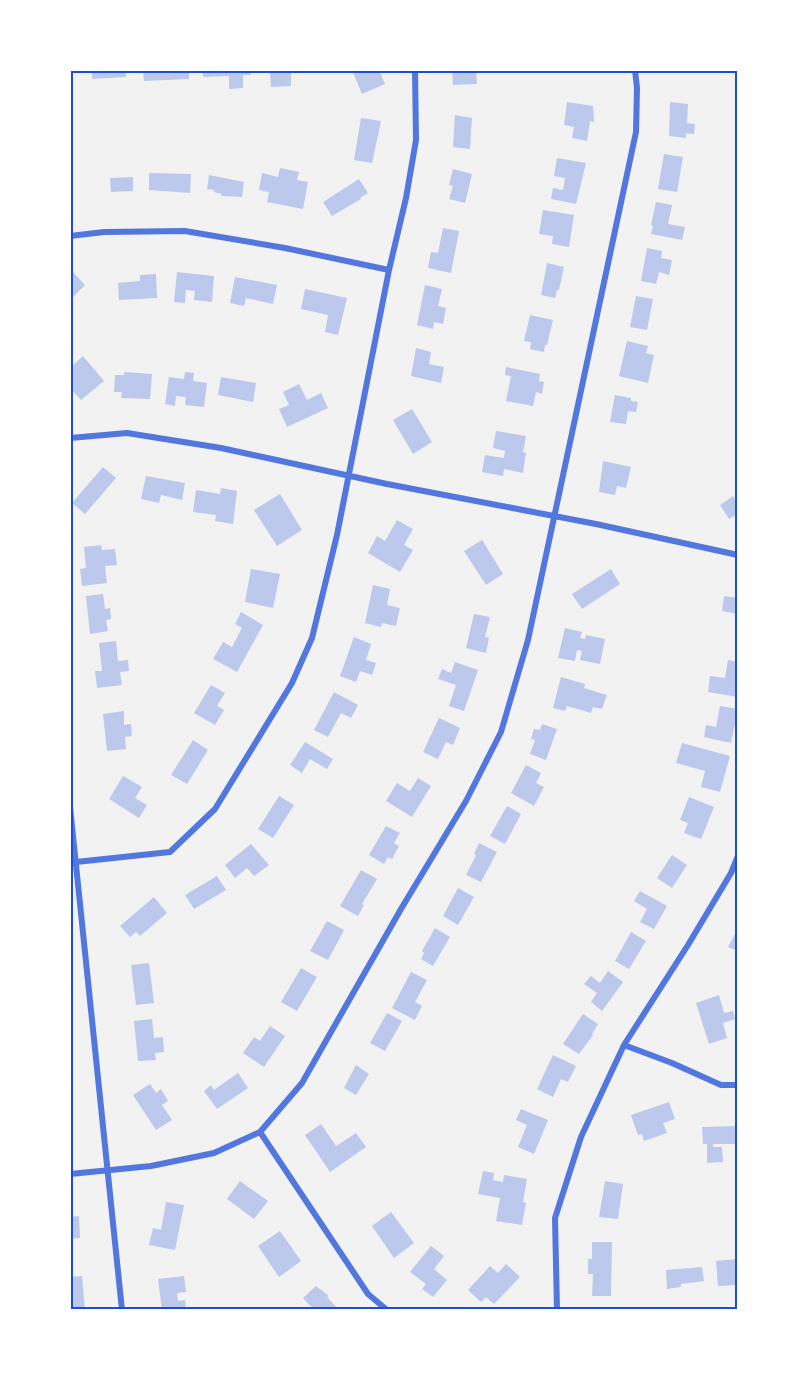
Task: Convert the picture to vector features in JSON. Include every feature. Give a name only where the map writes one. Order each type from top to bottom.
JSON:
[{"type":"street","points":[[76,862],[170,852],[214,809],[292,683],[312,638],[337,535],[389,270],[406,198],[416,140],[415,70]]},
{"type":"street","points":[[70,1174],[151,1166],[214,1153],[260,1132],[302,1083],[401,909],[466,801],[501,732],[528,640],[636,132],[635,70]]},
{"type":"street","points":[[70,236],[104,232],[185,231],[285,248],[389,270]]},
{"type":"street","points":[[70,438],[127,433],[221,448],[738,555]]},
{"type":"street","points":[[70,807],[122,1310]]},
{"type":"street","points":[[557,1310],[555,1218],[581,1137],[624,1045],[688,945],[731,873],[738,856]]},
{"type":"street","points":[[624,1045],[722,1085],[738,1085]]},
{"type":"street","points":[[260,1132],[368,1294],[387,1310]]},
{"type":"building","points":[[92,70],[126,70],[126,77],[92,79]]},
{"type":"building","points":[[143,70],[189,70],[189,79],[144,81]]},
{"type":"building","points":[[203,70],[251,70],[251,75],[243,75],[243,88],[229,89],[229,76],[203,77]]},
{"type":"building","points":[[270,70],[291,70],[291,86],[271,87]]},
{"type":"building","points":[[352,70],[371,70],[372,73],[379,70],[385,84],[362,94]]},
{"type":"building","points":[[452,70],[476,70],[477,84],[453,85]]},
{"type":"building","points":[[567,102],[593,106],[594,122],[590,121],[587,141],[572,138],[574,127],[564,125]]},
{"type":"building","points":[[670,102],[688,104],[687,123],[695,124],[694,134],[686,133],[686,138],[669,136]]},
{"type":"building","points":[[455,115],[472,118],[470,149],[453,147]]},
{"type":"building","points":[[361,118],[381,121],[372,163],[354,160]]},
{"type":"building","points":[[664,154],[683,157],[677,192],[658,189]]},
{"type":"building","points":[[557,158],[586,163],[576,204],[551,199],[553,188],[563,190],[565,178],[554,176]]},
{"type":"building","points":[[280,168],[299,172],[297,180],[308,182],[303,209],[267,202],[269,192],[259,190],[262,173],[278,177]]},
{"type":"building","points":[[453,169],[472,174],[465,203],[449,199],[453,186],[449,185]]},
{"type":"building","points":[[149,173],[191,174],[190,193],[149,190]]},
{"type":"building","points":[[209,175],[244,182],[242,197],[221,196],[222,194],[214,190],[207,189]]},
{"type":"building","points":[[133,177],[133,191],[111,192],[110,178]]},
{"type":"building","points":[[359,179],[368,193],[332,216],[323,202]]},
{"type":"building","points":[[656,202],[672,205],[668,224],[685,227],[682,240],[651,234]]},
{"type":"building","points":[[543,210],[574,215],[569,247],[552,244],[553,236],[539,234]]},
{"type":"building","points":[[443,228],[459,231],[451,273],[428,268],[431,252],[438,253]]},
{"type":"building","points":[[647,248],[662,251],[661,258],[672,260],[669,275],[659,272],[656,284],[641,281]]},
{"type":"building","points":[[547,263],[564,267],[555,298],[541,295]]},
{"type":"building","points":[[73,272],[85,285],[70,300],[70,274]]},
{"type":"building","points":[[177,272],[214,276],[212,302],[194,300],[195,291],[186,290],[185,303],[174,302]]},
{"type":"building","points":[[156,274],[157,298],[119,300],[118,283],[140,281],[140,275]]},
{"type":"building","points":[[235,277],[277,285],[273,304],[246,298],[244,306],[230,303]]},
{"type":"building","points":[[425,285],[442,289],[438,306],[446,308],[443,324],[434,322],[433,329],[417,325]]},
{"type":"building","points":[[305,289],[347,298],[338,335],[325,332],[328,315],[301,309]]},
{"type":"building","points":[[636,296],[653,299],[647,330],[630,327]]},
{"type":"building","points":[[530,315],[553,320],[544,352],[530,349],[531,342],[524,341]]},
{"type":"building","points":[[627,341],[648,346],[646,353],[654,355],[648,383],[619,376]]},
{"type":"building","points":[[416,348],[431,352],[429,364],[444,367],[441,383],[411,376]]},
{"type":"building","points":[[83,356],[104,381],[81,400],[70,388],[70,362],[73,365]]},
{"type":"building","points":[[506,367],[540,374],[539,381],[544,382],[542,394],[536,392],[533,406],[506,401],[511,376],[505,375]]},
{"type":"building","points":[[124,372],[152,374],[150,399],[121,398],[122,392],[114,392],[115,375],[124,375]]},
{"type":"building","points":[[185,372],[194,373],[193,381],[207,383],[204,407],[185,405],[186,397],[176,396],[175,406],[165,404],[169,377],[184,379]]},
{"type":"building","points":[[221,377],[256,383],[253,402],[218,395]]},
{"type":"building","points":[[299,384],[307,400],[321,393],[328,408],[287,427],[279,409],[289,405],[283,392]]},
{"type":"building","points":[[615,395],[638,402],[636,412],[628,411],[626,424],[610,422]]},
{"type":"building","points":[[412,409],[432,442],[413,454],[393,420]]},
{"type":"building","points":[[496,431],[526,436],[523,473],[504,469],[503,476],[482,472],[485,455],[504,458],[505,451],[493,448]]},
{"type":"building","points":[[603,461],[631,467],[626,488],[617,486],[615,495],[599,492]]},
{"type":"building","points":[[103,467],[116,478],[85,514],[72,503]]},
{"type":"building","points":[[146,476],[185,483],[182,500],[161,495],[159,503],[141,499]]},
{"type":"building","points":[[221,488],[237,491],[233,524],[215,521],[216,515],[193,512],[196,490],[220,494]]},
{"type":"building","points":[[280,494],[302,530],[277,546],[254,510]]},
{"type":"building","points":[[733,496],[738,504],[738,514],[729,519],[720,505]]},
{"type":"building","points":[[397,520],[413,529],[404,545],[413,550],[400,572],[368,553],[377,536],[385,541]]},
{"type":"building","points":[[482,540],[503,574],[486,585],[464,551]]},
{"type":"building","points":[[101,545],[102,550],[115,549],[117,565],[105,566],[107,583],[82,586],[80,569],[86,568],[84,547]]},
{"type":"building","points":[[251,569],[280,574],[273,608],[245,602]]},
{"type":"building","points":[[611,569],[620,584],[582,609],[572,594]]},
{"type":"building","points":[[373,585],[390,589],[387,605],[400,608],[396,626],[382,623],[381,627],[365,623]]},
{"type":"building","points":[[103,594],[105,609],[110,608],[111,619],[106,620],[108,631],[90,634],[86,596]]},
{"type":"building","points":[[724,596],[738,598],[738,614],[722,611]]},
{"type":"building","points":[[241,612],[263,625],[237,672],[213,659],[223,642],[232,647],[242,628],[235,624]]},
{"type":"building","points":[[474,614],[490,617],[485,637],[489,638],[486,653],[466,648]]},
{"type":"building","points":[[565,628],[582,632],[580,638],[585,639],[586,635],[605,639],[600,664],[580,660],[582,651],[577,650],[575,661],[558,658]]},
{"type":"building","points":[[354,637],[371,644],[366,660],[376,663],[372,675],[360,671],[356,682],[340,676]]},
{"type":"building","points":[[116,641],[118,661],[128,660],[129,671],[120,672],[122,685],[97,688],[95,671],[102,671],[99,643]]},
{"type":"building","points":[[728,660],[738,662],[738,697],[708,692],[710,676],[725,678]]},
{"type":"building","points":[[455,662],[478,670],[464,711],[449,706],[456,685],[438,679],[442,669],[451,673]]},
{"type":"building","points":[[561,677],[585,684],[584,688],[607,695],[602,709],[593,707],[591,713],[567,706],[565,711],[553,708]]},
{"type":"building","points":[[211,685],[225,693],[217,706],[224,710],[215,725],[194,713]]},
{"type":"building","points":[[334,692],[358,705],[351,718],[341,713],[328,737],[314,730]]},
{"type":"building","points":[[720,706],[738,709],[731,743],[704,737],[706,725],[716,727]]},
{"type":"building","points":[[124,711],[124,725],[131,724],[132,736],[125,737],[126,749],[107,751],[103,714]]},
{"type":"building","points":[[439,718],[460,728],[453,745],[446,742],[438,759],[423,752]]},
{"type":"building","points":[[542,724],[557,729],[546,760],[530,754],[535,740],[531,739],[534,729],[540,730]]},
{"type":"building","points":[[193,740],[208,750],[187,784],[171,775]]},
{"type":"building","points":[[305,742],[333,759],[327,769],[310,759],[302,773],[290,765]]},
{"type":"building","points":[[682,743],[730,756],[720,792],[701,787],[705,771],[676,763]]},
{"type":"building","points":[[526,765],[541,773],[536,783],[544,787],[534,806],[511,793]]},
{"type":"building","points":[[123,776],[142,787],[135,798],[147,805],[139,818],[109,799]]},
{"type":"building","points":[[418,778],[431,786],[412,817],[386,801],[397,783],[410,791]]},
{"type":"building","points":[[279,796],[294,805],[273,838],[258,829]]},
{"type":"building","points":[[689,797],[714,807],[701,839],[684,833],[688,823],[680,820]]},
{"type":"building","points":[[507,806],[521,814],[505,844],[490,836]]},
{"type":"building","points":[[386,826],[400,833],[394,843],[399,846],[392,859],[388,857],[384,864],[369,855]]},
{"type":"building","points":[[479,843],[497,852],[481,882],[466,875]]},
{"type":"building","points":[[251,844],[269,865],[254,876],[247,868],[235,878],[225,865]]},
{"type":"building","points":[[672,855],[687,865],[672,888],[657,878]]},
{"type":"building","points":[[361,870],[377,879],[362,904],[364,905],[358,916],[340,906]]},
{"type":"building","points":[[217,876],[226,890],[194,909],[185,895]]},
{"type":"building","points":[[458,888],[474,897],[458,925],[443,916]]},
{"type":"building","points":[[640,891],[667,906],[654,929],[640,922],[647,909],[634,901]]},
{"type":"building","points":[[154,897],[167,913],[140,936],[136,932],[130,937],[120,926]]},
{"type":"building","points":[[327,921],[344,930],[328,960],[310,951]]},
{"type":"building","points":[[435,928],[450,937],[433,966],[421,959],[424,953],[422,951]]},
{"type":"building","points":[[738,928],[738,951],[728,947]]},
{"type":"building","points":[[631,932],[646,941],[629,969],[615,961]]},
{"type":"building","points":[[149,963],[154,1003],[136,1005],[131,965]]},
{"type":"building","points":[[301,968],[317,977],[297,1011],[281,1002]]},
{"type":"building","points":[[608,971],[623,982],[602,1011],[591,1002],[597,993],[584,984],[591,976],[600,983]]},
{"type":"building","points":[[411,972],[427,980],[415,1002],[422,1006],[415,1020],[392,1008]]},
{"type":"building","points":[[719,995],[724,1013],[733,1011],[735,1019],[723,1023],[727,1038],[709,1044],[696,1003]]},
{"type":"building","points":[[387,1013],[402,1021],[385,1051],[370,1043]]},
{"type":"building","points":[[583,1014],[598,1024],[579,1054],[563,1044]]},
{"type":"building","points":[[152,1019],[154,1038],[163,1037],[164,1052],[155,1053],[156,1060],[138,1061],[134,1021]]},
{"type":"building","points":[[270,1026],[285,1036],[264,1067],[243,1053],[254,1037],[260,1041]]},
{"type":"building","points":[[553,1055],[576,1066],[568,1082],[561,1079],[553,1097],[537,1089]]},
{"type":"building","points":[[356,1065],[369,1074],[356,1095],[344,1088]]},
{"type":"building","points":[[238,1073],[248,1088],[217,1109],[204,1091],[211,1085],[214,1090]]},
{"type":"building","points":[[150,1084],[156,1093],[161,1089],[168,1101],[162,1105],[172,1120],[156,1130],[133,1095]]},
{"type":"building","points":[[669,1102],[675,1119],[663,1123],[667,1133],[644,1141],[642,1134],[638,1135],[631,1115]]},
{"type":"building","points":[[521,1109],[548,1120],[534,1154],[518,1147],[527,1125],[516,1120]]},
{"type":"building","points":[[321,1124],[336,1146],[356,1133],[366,1147],[330,1172],[305,1135]]},
{"type":"building","points":[[738,1126],[738,1144],[713,1144],[713,1147],[722,1147],[723,1162],[707,1163],[707,1144],[703,1144],[702,1127]]},
{"type":"building","points":[[483,1171],[494,1173],[493,1180],[503,1182],[504,1175],[527,1179],[522,1225],[496,1221],[500,1198],[478,1194]]},
{"type":"building","points":[[240,1181],[268,1201],[254,1219],[227,1199]]},
{"type":"building","points":[[605,1181],[623,1184],[618,1219],[599,1217]]},
{"type":"building","points":[[166,1202],[184,1205],[175,1250],[149,1245],[153,1228],[161,1230]]},
{"type":"building","points":[[391,1212],[414,1243],[394,1258],[372,1226]]},
{"type":"building","points":[[79,1216],[80,1238],[70,1239],[70,1217]]},
{"type":"building","points":[[280,1231],[301,1261],[279,1277],[258,1246]]},
{"type":"building","points":[[592,1242],[612,1242],[611,1296],[592,1296],[593,1274],[588,1274],[588,1259],[592,1259]]},
{"type":"building","points":[[431,1246],[444,1256],[434,1269],[447,1280],[433,1297],[422,1289],[426,1284],[410,1272]]},
{"type":"building","points":[[738,1259],[736,1285],[718,1286],[716,1261]]},
{"type":"building","points":[[506,1264],[520,1277],[494,1304],[486,1297],[481,1302],[468,1290],[490,1266],[498,1273]]},
{"type":"building","points":[[702,1267],[704,1281],[681,1284],[681,1287],[667,1289],[666,1270]]},
{"type":"building","points":[[82,1276],[85,1310],[70,1310],[70,1277]]},
{"type":"building","points":[[184,1276],[186,1292],[177,1293],[178,1301],[185,1300],[186,1310],[162,1310],[158,1279]]},
{"type":"building","points":[[316,1286],[329,1296],[327,1297],[339,1310],[314,1310],[303,1298]]}]
